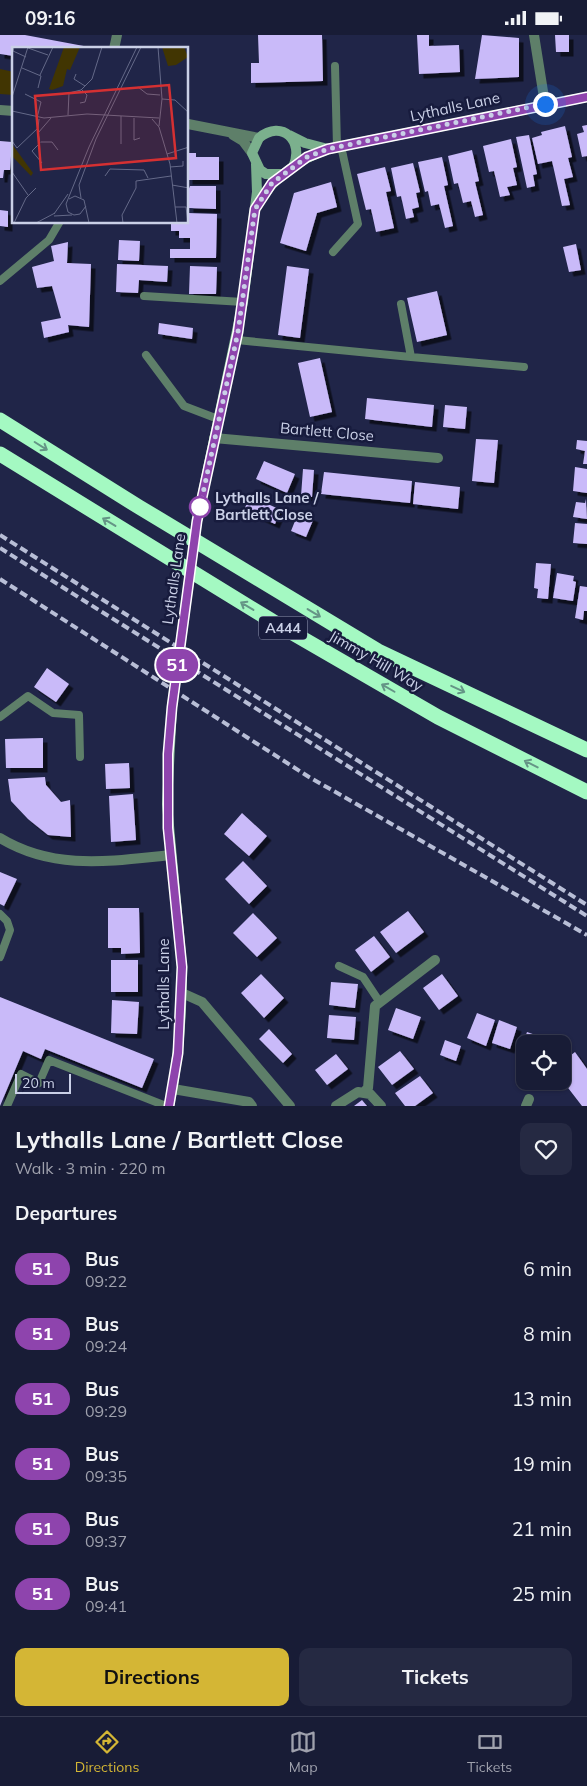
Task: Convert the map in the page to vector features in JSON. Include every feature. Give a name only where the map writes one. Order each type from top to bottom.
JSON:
[{"type":"highway","name":"Jimmy Hill Way","points":[[0,420],[139,507],[378,651],[587,750]]},
{"type":"highway","name":"Jimmy Hill Way","points":[[0,455],[272,621],[438,717],[583,791]]},
{"type":"street","points":[[534,35],[545,104]]},
{"type":"street","name":"Lythalls Lane","points":[[255,209],[272,183],[307,157],[336,147],[587,97]]},
{"type":"street","points":[[189,124],[259,138]]},
{"type":"street","points":[[225,130],[243,141],[252,153],[256,164],[266,174],[288,171],[297,158],[297,151],[292,138],[286,133],[272,131],[259,138],[252,153]]},
{"type":"street","name":"Lythalls Lane","points":[[286,133],[305,143],[336,147]]},
{"type":"street","name":"Lythalls Lane","points":[[168,1106],[173,1089],[178,1053],[182,993],[181,951],[167,804],[168,754],[173,697],[197,521],[243,302],[258,179],[256,164]]},
{"type":"street","name":"Bartlett Close","points":[[214,437],[438,457]]},
{"type":"street","points":[[0,838],[23,850],[64,861],[100,862],[171,855]]},
{"type":"street","points":[[364,1092],[368,1088],[375,1006],[435,959]]},
{"type":"street","points":[[182,993],[202,1002],[290,1106]]},
{"type":"street","points":[[173,1089],[249,1102],[252,1106]]},
{"type":"street","points":[[336,1106],[353,1093],[364,1092],[381,1106]]},
{"type":"lane","points":[[334,66],[336,147],[358,224],[334,252]]},
{"type":"lane","points":[[0,281],[49,240],[58,224]]},
{"type":"lane","points":[[144,296],[243,302]]},
{"type":"lane","points":[[401,304],[411,357]]},
{"type":"lane","points":[[236,340],[524,367]]},
{"type":"lane","points":[[146,355],[184,406],[218,419]]},
{"type":"lane","points":[[0,717],[28,696],[53,713],[79,715],[80,757]]},
{"type":"lane","points":[[0,914],[7,921],[10,930],[0,957]]},
{"type":"lane","points":[[339,966],[363,977],[379,1001]]},
{"type":"lane","points":[[7,1106],[21,1074],[39,1083],[49,1059],[168,1106]]},
{"type":"shaded area","points":[[0,69],[12,72],[12,95],[0,94]]},
{"type":"building","points":[[0,35],[25,35],[89,47],[12,47],[12,56],[0,54]]},
{"type":"building","points":[[258,35],[322,35],[323,81],[251,83],[251,63],[259,63]]},
{"type":"building","points":[[417,35],[429,35],[429,46],[459,45],[460,72],[419,74]]},
{"type":"building","points":[[482,35],[519,38],[519,77],[475,79]]},
{"type":"building","points":[[555,35],[569,35],[569,52],[556,52]]},
{"type":"building","points":[[587,125],[587,156],[582,157],[577,134],[584,132],[582,126]]},
{"type":"building","points":[[565,126],[572,157],[568,158],[573,177],[564,179],[570,205],[562,206],[552,161],[538,164],[532,138],[542,135],[541,132]]},
{"type":"building","points":[[529,135],[537,174],[533,175],[535,186],[527,188],[516,137]]},
{"type":"building","points":[[511,139],[517,167],[513,168],[517,185],[507,187],[510,195],[500,197],[494,171],[489,172],[483,146]]},
{"type":"building","points":[[0,141],[12,142],[10,170],[4,170],[3,178],[0,178]]},
{"type":"building","points":[[472,150],[479,181],[475,182],[483,215],[475,217],[471,201],[463,203],[458,183],[454,184],[448,156]]},
{"type":"building","points":[[189,153],[196,153],[196,157],[219,157],[219,180],[189,180]]},
{"type":"building","points":[[442,157],[448,185],[444,186],[453,226],[445,228],[439,204],[431,206],[428,191],[425,192],[418,162]]},
{"type":"building","points":[[413,163],[420,192],[416,193],[419,207],[412,209],[414,217],[406,219],[401,196],[397,197],[391,168]]},
{"type":"building","points":[[385,167],[391,191],[386,192],[394,228],[376,232],[371,209],[366,210],[357,174]]},
{"type":"building","points":[[331,182],[337,207],[317,213],[306,251],[280,243],[294,193]]},
{"type":"building","points":[[190,186],[216,186],[216,209],[189,208]]},
{"type":"building","points":[[0,210],[8,211],[8,227],[0,226]]},
{"type":"building","points":[[189,213],[217,214],[216,258],[170,258],[170,249],[190,249],[190,238],[179,238],[179,231],[171,231],[171,224],[189,224]]},
{"type":"building","points":[[119,240],[140,241],[139,261],[118,260]]},
{"type":"building","points":[[68,242],[67,263],[91,264],[89,327],[68,325],[69,332],[44,338],[41,322],[61,318],[52,286],[37,288],[32,267],[54,261],[51,246]]},
{"type":"building","points":[[576,244],[581,270],[569,272],[563,247]]},
{"type":"building","points":[[117,264],[168,266],[167,282],[139,280],[138,293],[116,292]]},
{"type":"building","points":[[190,266],[217,267],[216,294],[189,294]]},
{"type":"building","points":[[287,266],[309,269],[300,338],[278,335]]},
{"type":"building","points":[[437,291],[447,335],[417,342],[407,298]]},
{"type":"building","points":[[159,323],[193,328],[192,339],[158,334]]},
{"type":"building","points":[[320,358],[332,412],[310,417],[298,363]]},
{"type":"building","points":[[367,398],[434,405],[432,427],[365,419]]},
{"type":"building","points":[[445,405],[467,407],[465,429],[443,427]]},
{"type":"building","points":[[476,439],[498,440],[494,483],[472,481]]},
{"type":"building","points":[[577,440],[587,441],[587,464],[583,464],[585,451],[576,449]]},
{"type":"building","points":[[264,461],[295,474],[287,493],[256,479]]},
{"type":"building","points":[[575,467],[587,469],[587,493],[573,491]]},
{"type":"building","points":[[303,469],[314,470],[312,497],[301,496]]},
{"type":"building","points":[[324,472],[412,481],[410,503],[321,494]]},
{"type":"building","points":[[415,482],[460,487],[458,509],[413,504]]},
{"type":"building","points":[[250,496],[281,510],[275,524],[244,510]]},
{"type":"building","points":[[586,499],[587,519],[573,517],[576,502],[585,503]]},
{"type":"building","points":[[299,511],[314,518],[306,537],[291,531]]},
{"type":"building","points":[[575,523],[587,524],[587,544],[573,543]]},
{"type":"building","points":[[536,563],[551,564],[548,599],[537,598],[538,589],[534,588]]},
{"type":"building","points":[[557,573],[574,576],[573,581],[576,582],[573,601],[553,598]]},
{"type":"building","points":[[580,586],[587,587],[587,611],[584,611],[583,620],[575,618]]},
{"type":"building","points":[[47,668],[69,684],[56,702],[34,687]]},
{"type":"building","points":[[43,738],[43,768],[6,768],[5,739]]},
{"type":"building","points":[[129,763],[130,788],[106,789],[105,764]]},
{"type":"building","points":[[45,777],[46,785],[61,802],[70,800],[71,837],[48,835],[28,819],[11,801],[8,779]]},
{"type":"building","points":[[133,794],[136,840],[111,842],[109,796]]},
{"type":"building","points":[[242,813],[267,836],[249,856],[224,834]]},
{"type":"building","points":[[243,861],[267,886],[249,904],[225,879]]},
{"type":"building","points":[[0,872],[17,879],[4,906],[0,904]]},
{"type":"building","points":[[108,908],[139,908],[140,953],[121,954],[121,948],[108,948]]},
{"type":"building","points":[[408,911],[424,932],[396,953],[380,932]]},
{"type":"building","points":[[253,913],[277,938],[257,957],[233,933]]},
{"type":"building","points":[[374,936],[390,957],[371,972],[355,950]]},
{"type":"building","points":[[111,960],[138,960],[138,992],[111,992]]},
{"type":"building","points":[[261,974],[284,998],[264,1018],[241,993]]},
{"type":"building","points":[[442,974],[458,996],[439,1010],[423,988]]},
{"type":"building","points":[[331,982],[358,984],[355,1008],[329,1005]]},
{"type":"building","points":[[0,997],[154,1059],[142,1088],[45,1049],[41,1059],[23,1051],[0,1106]]},
{"type":"building","points":[[112,1000],[139,1002],[137,1034],[111,1033]]},
{"type":"building","points":[[396,1008],[421,1017],[413,1039],[388,1030]]},
{"type":"building","points":[[477,1013],[495,1020],[486,1046],[467,1038]]},
{"type":"building","points":[[329,1015],[356,1017],[354,1040],[327,1038]]},
{"type":"building","points":[[499,1020],[517,1027],[510,1049],[492,1043]]},
{"type":"building","points":[[269,1029],[292,1054],[283,1063],[259,1039]]},
{"type":"building","points":[[445,1040],[461,1046],[456,1061],[440,1055]]},
{"type":"building","points":[[400,1051],[414,1069],[392,1085],[378,1067]]},
{"type":"building","points":[[575,1052],[587,1069],[587,1106],[582,1106],[570,1090],[571,1055]]},
{"type":"building","points":[[336,1054],[348,1069],[327,1085],[315,1070]]},
{"type":"building","points":[[420,1076],[433,1093],[415,1106],[405,1106],[395,1093]]},
{"type":"building","points":[[362,1100],[367,1106],[354,1106]]},
{"type":"railway","points":[[0,535],[587,905]]},
{"type":"railway","points":[[0,548],[587,916]]},
{"type":"railway","points":[[0,579],[309,777],[587,935]]},
{"type":"bus line","name":"51","points":[[169,1106],[178,1053],[182,980],[167,804],[168,754],[172,707],[197,521],[238,332],[255,209],[272,183],[307,157],[328,149],[587,97]]},
{"type":"place","name":"Lythalls Lane / Bartlett Close","points":[[200,507]]},
{"type":"route","points":[[200,507],[238,332],[255,209],[272,183],[307,157],[328,149],[545,104]]}]
